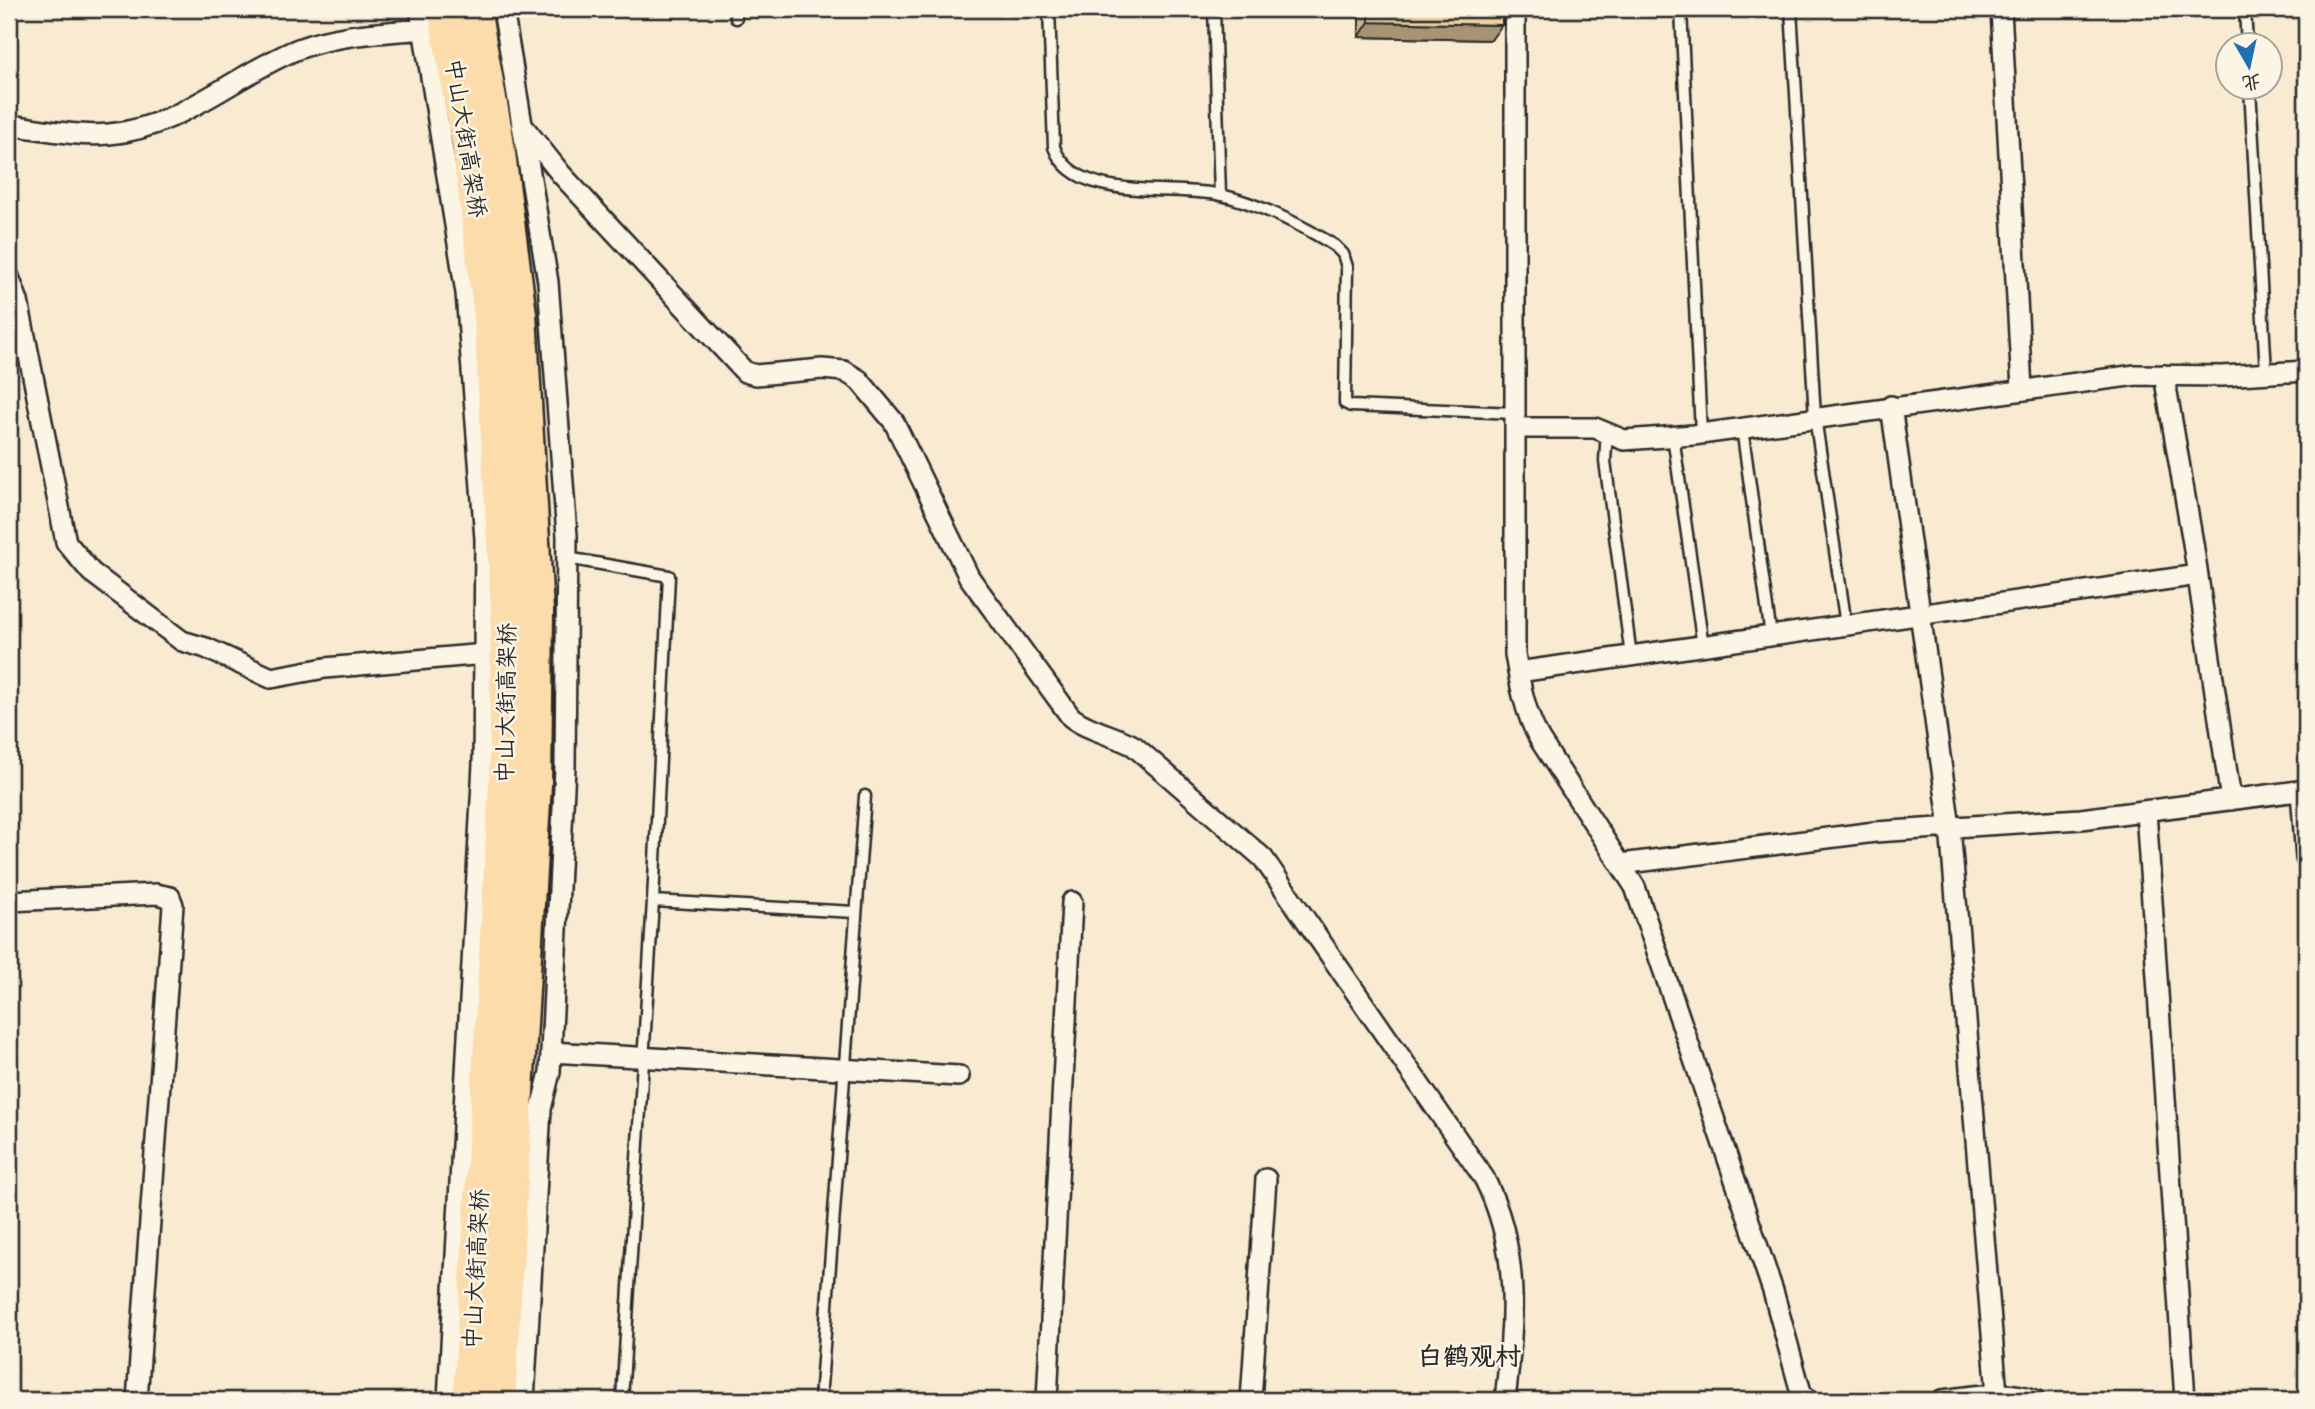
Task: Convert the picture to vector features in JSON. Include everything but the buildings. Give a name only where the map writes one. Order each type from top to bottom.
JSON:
[{"type":"main road","name":"中山大街高架桥","points":[[474,9],[497,138],[520,314],[537,611],[535,784],[499,1400]]},
{"type":"main road","name":"中山大街高架桥","points":[[434,19],[468,143],[490,317],[507,612],[505,783],[469,1400]]},
{"type":"street","points":[[420,9],[434,19],[472,350],[485,539],[483,764],[447,1400]]},
{"type":"street","points":[[503,9],[553,331],[567,558],[565,767],[550,1072],[541,1109],[524,1400]]},
{"type":"street","points":[[1515,9],[1515,654],[1518,672],[1528,719],[1635,887],[1769,1278],[1803,1399]]},
{"type":"street","points":[[2001,9],[2022,389]]},
{"type":"street","points":[[9,125],[108,135],[139,129],[182,112],[299,49],[434,19]]},
{"type":"street","points":[[522,125],[561,174],[745,372],[756,375],[822,369],[845,371],[859,380],[894,422],[969,577],[1071,717],[1079,724],[1134,746],[1263,858],[1476,1167],[1495,1201],[1505,1225],[1513,1279],[1505,1400]]},
{"type":"street","points":[[9,277],[18,300],[66,542],[91,572],[182,641],[206,648],[271,678],[325,668],[485,654]]},
{"type":"street","points":[[1516,420],[1606,431],[1624,440],[1742,428],[2136,375],[2306,371]]},
{"type":"street","points":[[2164,375],[2198,575],[2231,800]]},
{"type":"street","points":[[1891,406],[1950,827],[1997,1394]]},
{"type":"street","points":[[1518,672],[2198,575]]},
{"type":"street","points":[[1621,864],[1875,832],[2081,819],[2304,791],[2306,858]]},
{"type":"street","points":[[2146,811],[2185,1400]]},
{"type":"street","points":[[9,901],[156,894],[170,897],[173,905],[137,1400]]},
{"type":"street","points":[[1047,1400],[1072,902]]},
{"type":"street","points":[[551,1052],[959,1076]]},
{"type":"street","points":[[1251,1400],[1266,1179]]},
{"type":"street","points":[[1942,1400],[1997,1394],[2021,1394],[2035,1400]]},
{"type":"lane","points":[[1049,9],[1054,147],[1058,158],[1071,172],[1104,185],[1220,195],[1316,234],[1343,254],[1347,267],[1345,403],[1351,406],[1516,420]]},
{"type":"lane","points":[[1214,9],[1220,195]]},
{"type":"lane","points":[[1681,9],[1701,433]]},
{"type":"lane","points":[[1791,9],[1815,417],[1846,625]]},
{"type":"lane","points":[[2245,9],[2247,32]]},
{"type":"lane","points":[[2251,102],[2266,373]]},
{"type":"lane","points":[[1742,428],[1771,636]]},
{"type":"lane","points":[[1606,431],[1605,461],[1631,656]]},
{"type":"lane","points":[[1673,436],[1703,646]]},
{"type":"lane","points":[[567,558],[669,576],[653,901],[622,1400]]},
{"type":"lane","points":[[820,1400],[865,796]]},
{"type":"lane","points":[[653,901],[855,912]]},
{"type":"district","name":"白鹤观村","points":[[1469,1357]]}]
